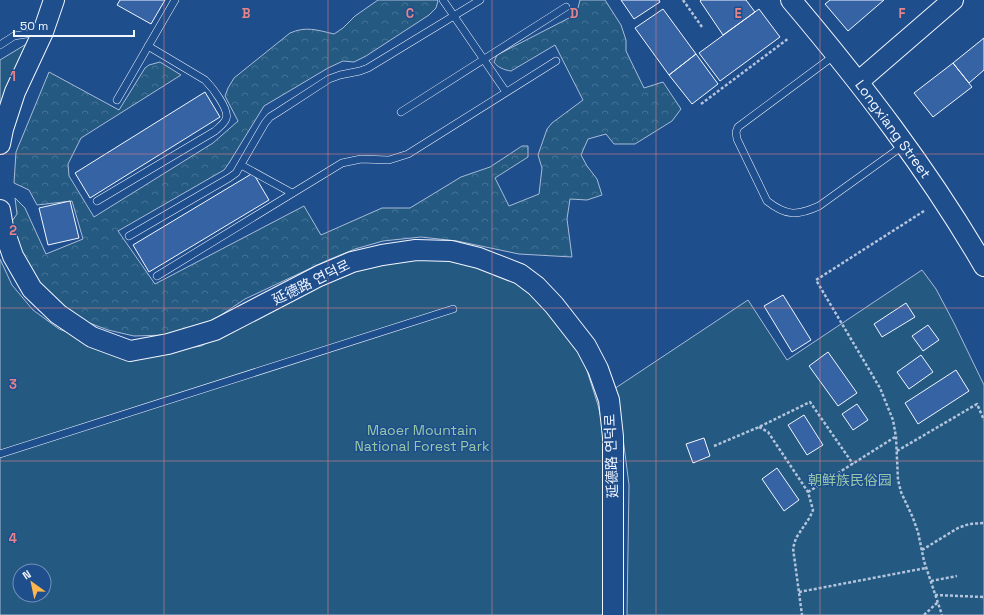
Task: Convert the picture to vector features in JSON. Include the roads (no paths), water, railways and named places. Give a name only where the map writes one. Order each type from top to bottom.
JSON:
[{"type":"main road","points":[[0,144],[3,128],[15,92],[43,32],[54,0]]},
{"type":"main road","name":"Longxiang Street","points":[[791,0],[836,54],[905,144],[939,192],[984,266]]},
{"type":"main road","points":[[858,82],[953,0]]},
{"type":"main road","name":"延德路 연덕로","points":[[0,210],[3,227],[13,256],[32,288],[58,314],[92,338],[130,351],[168,344],[215,330],[319,276],[352,262],[382,254],[416,250],[450,251],[478,258],[520,274],[536,286],[554,305],[586,346],[598,369],[608,400],[613,437],[613,615]]},
{"type":"lane","points":[[117,100],[175,0]]},
{"type":"lane","points":[[443,0],[506,92]]},
{"type":"lane","points":[[129,236],[236,173],[270,117],[329,79],[360,71],[480,0]]},
{"type":"lane","points":[[400,112],[566,7]]},
{"type":"lane","points":[[0,45],[14,36],[43,32]]},
{"type":"lane","points":[[97,202],[215,131],[226,120],[227,114],[217,94],[205,80],[148,46]]},
{"type":"lane","points":[[836,54],[738,127],[736,132],[737,139],[767,201],[776,208],[788,213],[807,211],[819,206],[905,144]]},
{"type":"lane","points":[[157,276],[342,163],[362,159],[389,160],[408,154],[556,61]]},
{"type":"lane","points":[[241,165],[292,193]]},
{"type":"lane","points":[[0,454],[453,309]]},
{"type":"park label","name":"Maoer Mountain National Forest Park","points":[[422,438]]},
{"type":"park label","name":"朝鲜族民俗园","points":[[850,480]]}]
